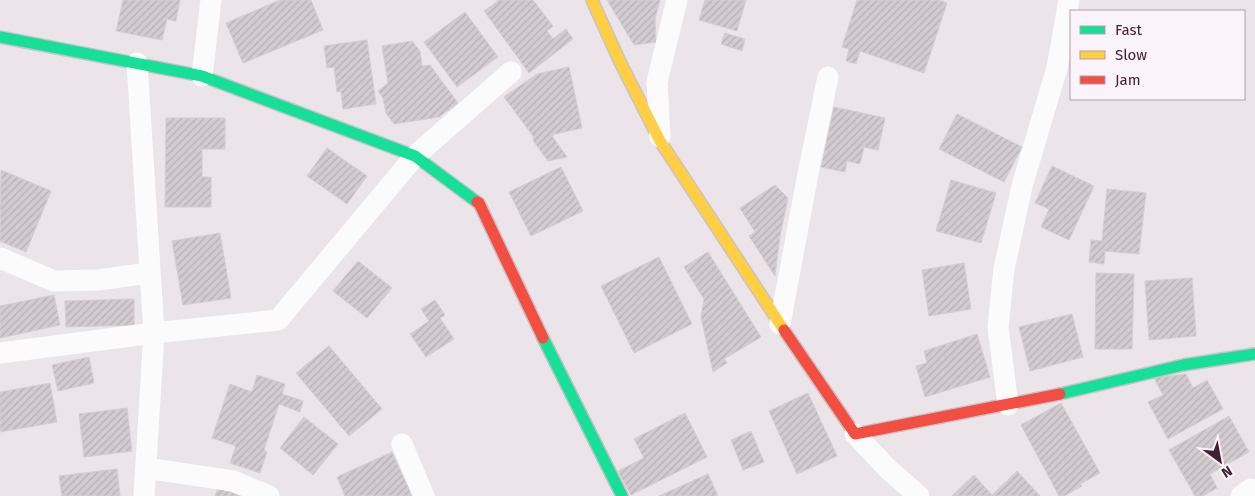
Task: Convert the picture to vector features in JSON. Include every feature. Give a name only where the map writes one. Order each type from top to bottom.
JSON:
[{"type":"street","points":[[202,76],[211,0]]},
{"type":"street","points":[[592,0],[620,62],[660,141],[780,324],[855,434],[888,469],[919,496]]},
{"type":"street","points":[[660,141],[658,82],[678,0]]},
{"type":"street","points":[[1008,405],[998,327],[1004,269],[1022,186],[1057,68],[1069,0]]},
{"type":"street","points":[[0,37],[202,76],[416,156],[479,203],[550,353],[622,496]]},
{"type":"street","points":[[137,63],[154,333],[144,496]]},
{"type":"street","points":[[0,353],[154,333],[278,320],[416,156],[511,72]]},
{"type":"street","points":[[780,324],[828,77]]},
{"type":"street","points":[[0,258],[54,281],[98,280],[149,273]]},
{"type":"street","points":[[855,434],[1045,398],[1183,365],[1255,354]]},
{"type":"street","points":[[402,444],[424,496]]},
{"type":"street","points":[[146,468],[232,481],[269,496]]},
{"type":"building","points":[[123,0],[180,0],[176,21],[167,19],[162,40],[116,31]]},
{"type":"building","points":[[280,0],[311,0],[323,30],[243,63],[226,23]]},
{"type":"building","points":[[499,0],[533,0],[553,26],[547,31],[553,39],[566,29],[573,39],[529,73],[484,11]]},
{"type":"building","points":[[607,0],[660,0],[655,19],[656,42],[634,45]]},
{"type":"building","points":[[705,0],[746,0],[737,31],[699,20]]},
{"type":"building","points":[[857,0],[939,0],[947,3],[924,73],[860,51],[856,64],[846,61],[849,49],[842,47]]},
{"type":"building","points":[[465,12],[498,57],[457,87],[424,42]]},
{"type":"building","points":[[725,33],[745,39],[742,51],[721,44]]},
{"type":"building","points":[[367,40],[376,104],[343,109],[341,91],[337,92],[334,67],[327,68],[324,46]]},
{"type":"building","points":[[412,41],[420,51],[422,66],[430,65],[458,103],[439,117],[394,124],[386,113],[383,98],[378,91],[388,83],[382,46]]},
{"type":"building","points":[[569,67],[582,128],[552,136],[567,157],[548,161],[534,142],[533,136],[504,97],[537,74]]},
{"type":"building","points":[[834,107],[885,118],[878,150],[864,147],[860,164],[847,161],[845,172],[821,167]]},
{"type":"building","points":[[957,114],[1022,147],[1004,182],[939,149]]},
{"type":"building","points":[[166,118],[225,118],[225,149],[202,149],[202,177],[211,177],[211,207],[165,207]]},
{"type":"building","points":[[327,148],[367,176],[347,204],[307,176]]},
{"type":"building","points":[[1052,166],[1094,186],[1069,240],[1041,227],[1049,209],[1035,203]]},
{"type":"building","points":[[561,167],[583,211],[531,236],[509,192]]},
{"type":"building","points":[[1,170],[51,191],[26,252],[0,241]]},
{"type":"building","points":[[951,180],[996,193],[981,243],[936,231]]},
{"type":"building","points":[[775,185],[788,198],[780,236],[775,276],[749,236],[755,232],[740,208]]},
{"type":"building","points":[[1107,189],[1146,193],[1139,254],[1105,251],[1104,264],[1089,262],[1091,240],[1102,241]]},
{"type":"building","points":[[220,233],[231,298],[183,305],[172,241]]},
{"type":"building","points":[[708,252],[761,337],[724,359],[727,363],[713,372],[701,317],[704,299],[684,267]]},
{"type":"building","points":[[659,257],[692,324],[634,353],[601,286]]},
{"type":"building","points":[[358,261],[392,288],[367,318],[333,291]]},
{"type":"building","points":[[964,263],[971,309],[929,316],[922,270]]},
{"type":"building","points":[[1096,273],[1134,274],[1132,349],[1095,349]]},
{"type":"building","points":[[1192,278],[1196,336],[1149,340],[1145,281]]},
{"type":"building","points":[[54,295],[60,325],[0,338],[0,306]]},
{"type":"building","points":[[134,299],[134,325],[66,327],[65,301]]},
{"type":"building","points":[[435,300],[445,315],[440,318],[454,339],[426,357],[410,334],[429,321],[421,309]]},
{"type":"building","points":[[1072,314],[1083,357],[1030,371],[1019,327]]},
{"type":"building","points":[[977,334],[990,377],[925,397],[916,366],[927,363],[924,351]]},
{"type":"building","points":[[329,346],[382,409],[349,436],[296,373]]},
{"type":"building","points":[[89,357],[94,383],[58,391],[52,365]]},
{"type":"building","points":[[1186,374],[1193,388],[1207,380],[1223,409],[1168,439],[1148,402],[1163,395],[1154,378]]},
{"type":"building","points":[[257,375],[285,384],[282,394],[303,401],[300,412],[279,404],[264,450],[267,452],[260,473],[230,463],[236,446],[212,438],[230,384],[252,392]]},
{"type":"building","points":[[50,383],[57,422],[0,432],[0,392]]},
{"type":"building","points":[[808,393],[837,456],[797,474],[769,411]]},
{"type":"building","points":[[1061,403],[1100,473],[1064,496],[1059,496],[1021,425]]},
{"type":"building","points":[[127,408],[132,451],[84,457],[79,414]]},
{"type":"building","points":[[685,413],[707,457],[631,495],[618,471],[644,458],[634,439]]},
{"type":"building","points":[[1229,416],[1249,452],[1210,474],[1217,488],[1203,496],[1195,496],[1169,450]]},
{"type":"building","points":[[304,417],[338,444],[313,475],[280,448]]},
{"type":"building","points":[[751,431],[764,462],[743,470],[731,440]]},
{"type":"building","points":[[392,452],[412,496],[345,496],[337,477]]},
{"type":"building","points":[[117,469],[120,496],[62,496],[59,476]]},
{"type":"building","points":[[1017,471],[1040,496],[952,496],[974,475],[992,495]]},
{"type":"building","points":[[708,474],[718,496],[659,496]]},
{"type":"building","points":[[218,488],[241,496],[215,496]]},
{"type":"traffic: fast","points":[[0,37],[202,76],[415,156],[477,202]]},
{"type":"traffic: fast","points":[[543,338],[622,496]]},
{"type":"traffic: fast","points":[[1060,394],[1183,365],[1255,354]]},
{"type":"traffic: slow","points":[[592,0],[620,62],[660,141],[784,330]]},
{"type":"traffic: jam","points":[[477,202],[543,338]]},
{"type":"traffic: jam","points":[[784,330],[855,434],[1060,394]]}]
